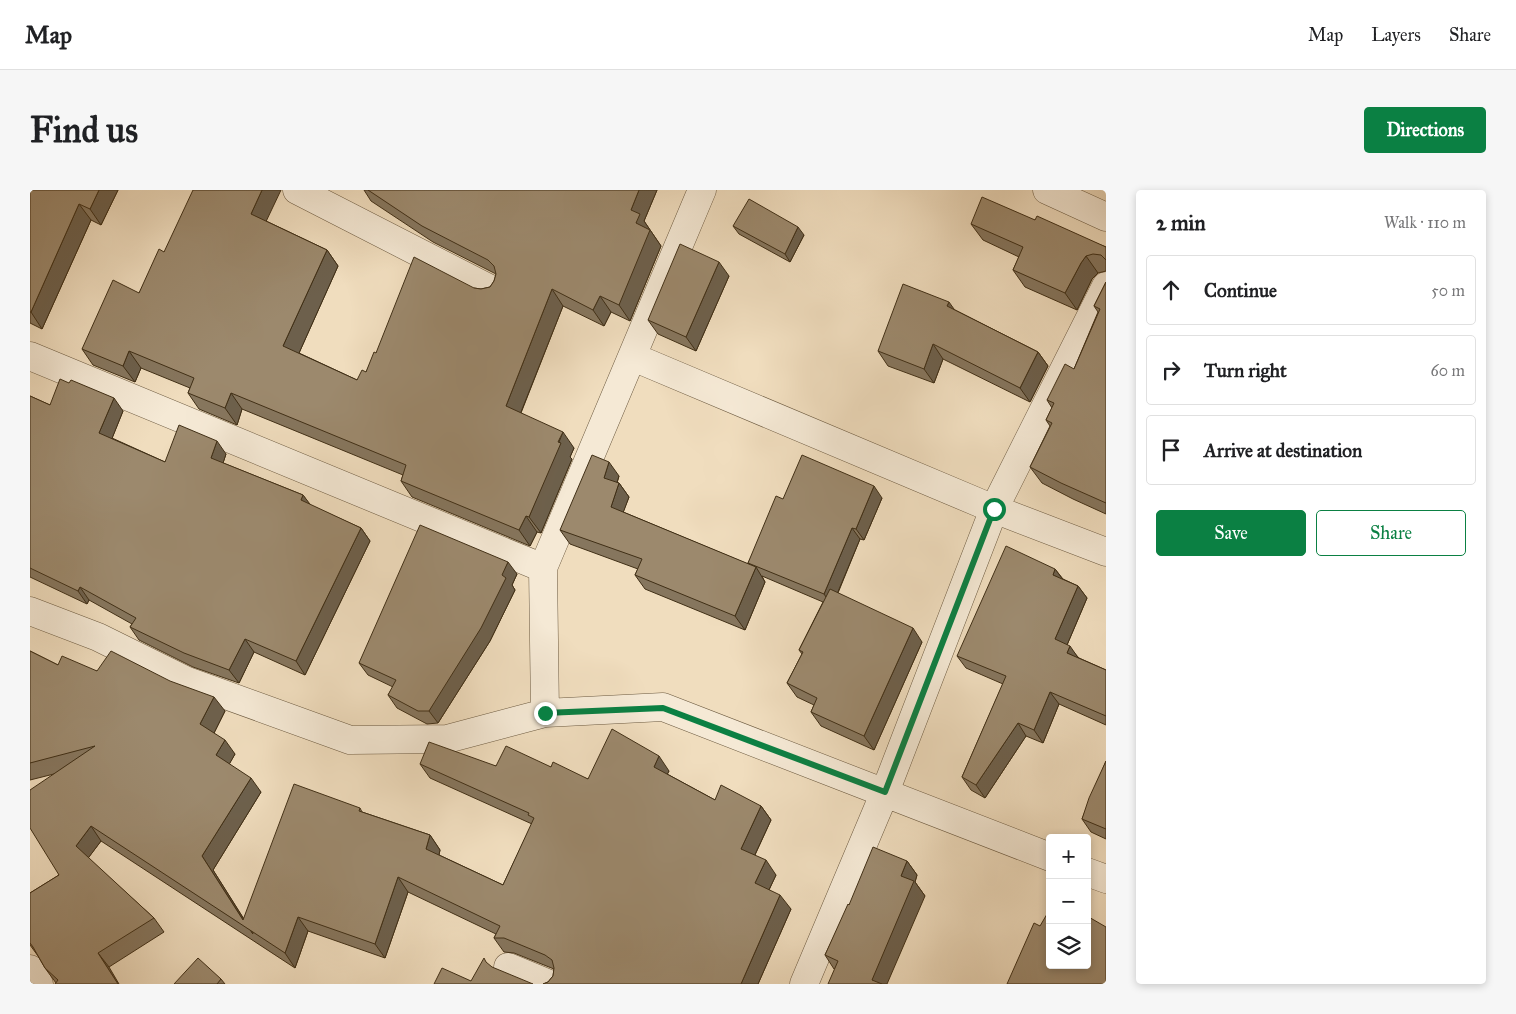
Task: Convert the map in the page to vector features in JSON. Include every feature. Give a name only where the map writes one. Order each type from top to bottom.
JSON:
[{"type":"street","points":[[297,190],[492,290]]},
{"type":"street","points":[[545,713],[544,568],[702,190]]},
{"type":"street","points":[[1047,190],[1106,217]]},
{"type":"street","points":[[804,984],[885,792],[994,509],[1106,286]]},
{"type":"street","points":[[30,356],[544,568]]},
{"type":"street","points":[[633,357],[994,509],[1106,552]]},
{"type":"street","points":[[30,611],[98,636],[187,681],[350,740],[447,739],[545,713],[663,708],[1046,855]]},
{"type":"street","points":[[1091,873],[1106,879]]},
{"type":"street","points":[[508,967],[549,984]]},
{"type":"street","points":[[30,970],[39,984]]},
{"type":"building","points":[[30,190],[99,190],[90,209],[79,204],[31,312],[30,312]]},
{"type":"building","points":[[193,190],[262,190],[251,214],[327,250],[283,346],[357,380],[362,370],[366,372],[374,352],[376,353],[414,257],[474,288],[490,287],[496,274],[494,266],[488,260],[422,226],[368,190],[639,190],[631,210],[640,214],[636,223],[650,230],[619,305],[600,296],[593,310],[552,289],[506,406],[563,432],[558,442],[561,443],[529,517],[526,516],[519,530],[401,481],[406,465],[231,393],[225,408],[188,393],[194,378],[129,351],[123,366],[82,349],[113,280],[139,293],[159,249],[164,252]]},
{"type":"building","points":[[982,197],[1035,220],[1037,216],[1106,247],[1106,260],[1101,255],[1093,254],[1086,256],[1065,293],[1013,270],[1023,247],[971,224]]},
{"type":"building","points":[[749,199],[798,227],[785,254],[733,226]]},
{"type":"building","points":[[680,244],[719,262],[686,337],[648,320]]},
{"type":"building","points":[[1106,282],[1106,503],[1030,467],[1052,423],[1046,420],[1054,403],[1047,400],[1065,364],[1074,369],[1100,309],[1094,306]]},
{"type":"building","points":[[903,284],[949,302],[947,306],[1038,352],[1020,388],[933,344],[924,369],[878,351]]},
{"type":"building","points":[[60,379],[69,383],[71,380],[114,398],[99,433],[165,462],[179,425],[217,441],[211,458],[303,495],[301,500],[361,528],[296,661],[245,639],[229,670],[184,653],[130,627],[136,618],[80,587],[78,591],[30,568],[30,396],[50,405]]},
{"type":"building","points":[[592,455],[609,462],[604,478],[619,483],[611,507],[756,567],[735,616],[635,575],[642,559],[560,530]]},
{"type":"building","points":[[802,455],[874,486],[856,529],[852,528],[824,594],[748,563],[776,496],[783,499]]},
{"type":"building","points":[[420,525],[508,562],[502,575],[506,578],[481,628],[429,711],[418,711],[388,695],[396,680],[359,663]]},
{"type":"building","points":[[1006,546],[1055,569],[1053,575],[1078,586],[1055,639],[1070,646],[1067,653],[1106,670],[1106,716],[1050,692],[1034,730],[1018,723],[976,785],[962,777],[1006,676],[957,656]]},
{"type":"building","points":[[830,589],[913,628],[864,736],[811,712],[817,698],[787,683],[803,652],[799,650]]},
{"type":"building","points":[[30,651],[58,665],[62,656],[97,671],[111,651],[170,681],[214,697],[200,724],[225,740],[216,755],[251,778],[202,856],[243,920],[294,784],[360,808],[359,811],[430,835],[426,849],[503,885],[534,818],[528,815],[529,813],[420,764],[429,742],[496,766],[506,746],[551,767],[553,762],[588,779],[612,729],[659,756],[654,767],[715,800],[721,785],[761,806],[741,849],[766,860],[755,883],[780,895],[741,984],[543,984],[548,982],[553,976],[552,960],[545,955],[504,938],[494,938],[500,926],[398,877],[375,944],[298,917],[285,953],[91,826],[76,846],[154,918],[98,953],[118,984],[55,984],[58,980],[45,968],[30,943],[30,893],[59,875],[30,828],[30,790],[95,746],[30,763]]},
{"type":"building","points":[[1106,761],[1106,829],[1082,819],[1089,798]]},
{"type":"building","points":[[873,847],[907,861],[901,876],[914,881],[872,980],[882,984],[828,984],[838,961],[825,955],[849,905]]},
{"type":"building","points":[[1046,916],[1046,969],[1091,969],[1091,918],[1106,927],[1106,984],[1007,984],[1034,923],[1040,926]]},
{"type":"building","points":[[198,958],[221,979],[217,984],[174,984]]},
{"type":"building","points":[[484,958],[492,967],[533,984],[434,984],[442,968],[471,981]]},
{"type":"route","points":[[545,713],[663,708],[885,792],[994,509]]}]
